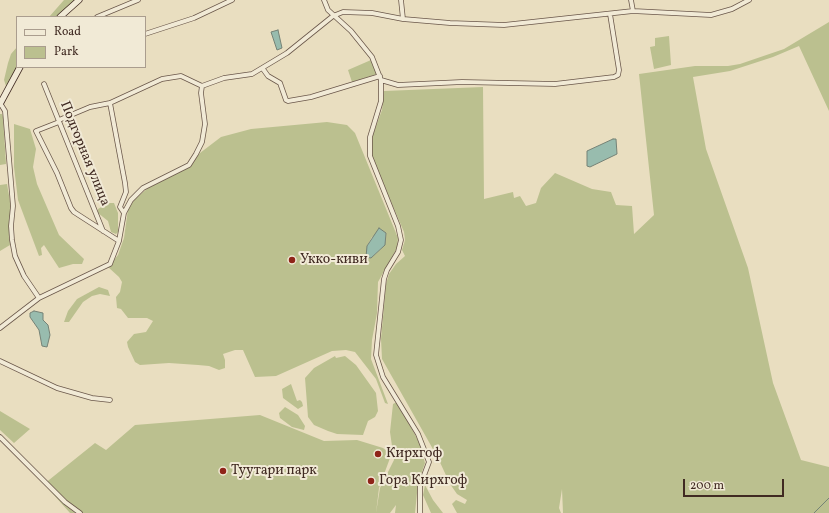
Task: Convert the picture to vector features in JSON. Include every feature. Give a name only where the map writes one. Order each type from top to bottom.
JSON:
[{"type":"street","points":[[66,15],[80,0]]},
{"type":"street","points":[[99,16],[138,0]]},
{"type":"street","points":[[146,34],[194,18],[232,0]]},
{"type":"street","points":[[324,0],[328,10],[333,16],[351,31],[362,43],[372,57],[381,78],[381,101],[370,137],[370,156],[402,236],[400,246],[387,270],[384,279],[376,355],[383,377],[418,434],[429,462],[420,486],[420,513]]},
{"type":"street","points":[[401,0],[403,19]]},
{"type":"street","points":[[631,0],[633,11]]},
{"type":"street","points":[[119,241],[74,212],[58,173],[36,131],[90,107],[110,103],[162,79],[181,76],[202,86],[224,78],[252,74],[310,36],[333,16],[343,12],[354,11],[403,19],[450,23],[504,25],[633,11],[711,15],[732,9],[749,0]]},
{"type":"street","points":[[263,68],[268,76],[280,83],[285,98],[288,101],[311,97],[381,78],[398,85],[462,82],[555,84],[614,76],[618,75],[619,70],[610,14]]},
{"type":"street","points":[[19,68],[0,104],[5,111],[13,206],[11,226],[15,256],[24,276],[39,298]]},
{"type":"street","name":"Подгорная улица","points":[[44,84],[104,231]]},
{"type":"street","points":[[0,328],[39,298],[106,267],[115,255],[124,213],[131,200],[144,188],[192,162],[202,142],[205,124],[201,94],[202,86]]},
{"type":"street","points":[[110,103],[126,192],[120,207],[124,213]]},
{"type":"street","points":[[0,361],[57,388],[92,398],[110,400]]},
{"type":"street","points":[[0,437],[55,492],[80,513]]},
{"type":"green space","points":[[64,0],[77,0],[58,16],[50,16]]},
{"type":"green space","points":[[829,22],[829,111],[799,46],[773,57],[730,71],[693,77],[706,149],[748,268],[773,383],[801,460],[829,467],[829,513],[563,513],[562,489],[559,508],[561,513],[457,513],[452,504],[456,500],[465,504],[467,500],[457,494],[450,484],[438,458],[382,359],[381,339],[386,284],[389,274],[396,264],[405,256],[402,250],[405,240],[404,232],[373,160],[371,150],[373,134],[382,110],[384,91],[483,87],[484,199],[513,192],[514,198],[520,196],[526,206],[536,203],[541,188],[555,173],[592,189],[611,192],[616,205],[632,206],[634,234],[654,215],[639,74],[695,66],[728,66],[740,64],[784,49]]},
{"type":"green space","points":[[669,36],[671,65],[654,69],[650,47],[655,46],[655,38]]},
{"type":"green space","points":[[16,48],[16,68],[6,86],[4,80],[11,54]]},
{"type":"green space","points":[[371,60],[377,74],[352,82],[348,70]]},
{"type":"green space","points":[[0,114],[2,114],[3,117],[6,164],[0,165]]},
{"type":"green space","points":[[327,122],[347,125],[355,133],[398,238],[397,248],[378,282],[377,313],[372,340],[371,359],[388,404],[385,403],[376,379],[355,352],[346,350],[332,351],[276,376],[255,377],[243,350],[235,350],[223,354],[225,368],[219,370],[209,366],[169,363],[140,365],[135,362],[127,342],[134,334],[146,332],[153,321],[147,318],[128,318],[121,309],[117,308],[116,297],[120,292],[122,282],[119,277],[108,267],[118,255],[124,238],[128,209],[134,200],[148,188],[189,167],[200,153],[221,137],[251,129]],"holes":[[[386,233],[386,240],[381,249],[371,258],[367,246],[372,237]]]},
{"type":"green space","points":[[14,124],[30,129],[36,149],[33,167],[37,184],[59,235],[84,259],[82,264],[73,264],[59,268],[44,245],[41,248],[42,255],[39,256],[18,200],[14,167]]},
{"type":"green space","points":[[7,184],[11,207],[9,230],[10,245],[0,251],[0,185]]},
{"type":"green space","points":[[108,203],[114,203],[118,213],[118,232],[116,234],[111,232],[108,221],[98,213],[98,209]]},
{"type":"green space","points":[[99,287],[108,290],[110,296],[100,294],[92,296],[83,302],[69,322],[64,322],[68,311],[77,299]]},
{"type":"green space","points":[[335,356],[336,358],[345,356],[356,365],[376,393],[378,411],[375,417],[368,421],[363,435],[337,434],[314,425],[308,417],[305,378],[314,368]]},
{"type":"green space","points":[[291,384],[297,401],[300,400],[302,402],[303,406],[298,409],[283,398],[282,389]]},
{"type":"green space","points":[[397,402],[419,442],[425,463],[418,483],[415,513],[395,513],[396,505],[390,513],[376,513],[380,488],[394,460],[390,432],[393,404]]},
{"type":"green space","points":[[285,407],[298,415],[305,426],[304,430],[292,427],[280,418],[279,413]]},
{"type":"green space","points":[[0,411],[30,429],[14,443],[0,430]]},
{"type":"green space","name":"Туутари парк","points":[[260,415],[324,441],[357,440],[383,448],[388,452],[390,458],[379,488],[376,513],[70,513],[44,484],[95,443],[106,450],[135,425]]},
{"type":"green space","points":[[425,485],[433,500],[443,513],[431,513],[423,495]]},
{"type":"shaded area","points":[[278,30],[282,48],[277,50],[271,32]]},
{"type":"shaded area","points":[[616,139],[617,154],[590,167],[587,166],[587,151]]},
{"type":"shaded area","points":[[379,228],[386,233],[385,245],[371,258],[366,257],[367,246]]},
{"type":"shaded area","points":[[34,311],[43,313],[43,320],[48,325],[50,335],[47,347],[42,346],[39,330],[30,317],[30,313]]},
{"type":"waterway","points":[[814,513],[829,498]]},
{"type":"place","name":"Укко-киви","points":[[292,260]]},
{"type":"place","name":"Кирхгоф","points":[[378,454]]},
{"type":"place","name":"Туутари парк","points":[[223,471]]},
{"type":"place","name":"Гора Кирхгоф","points":[[371,481]]}]
